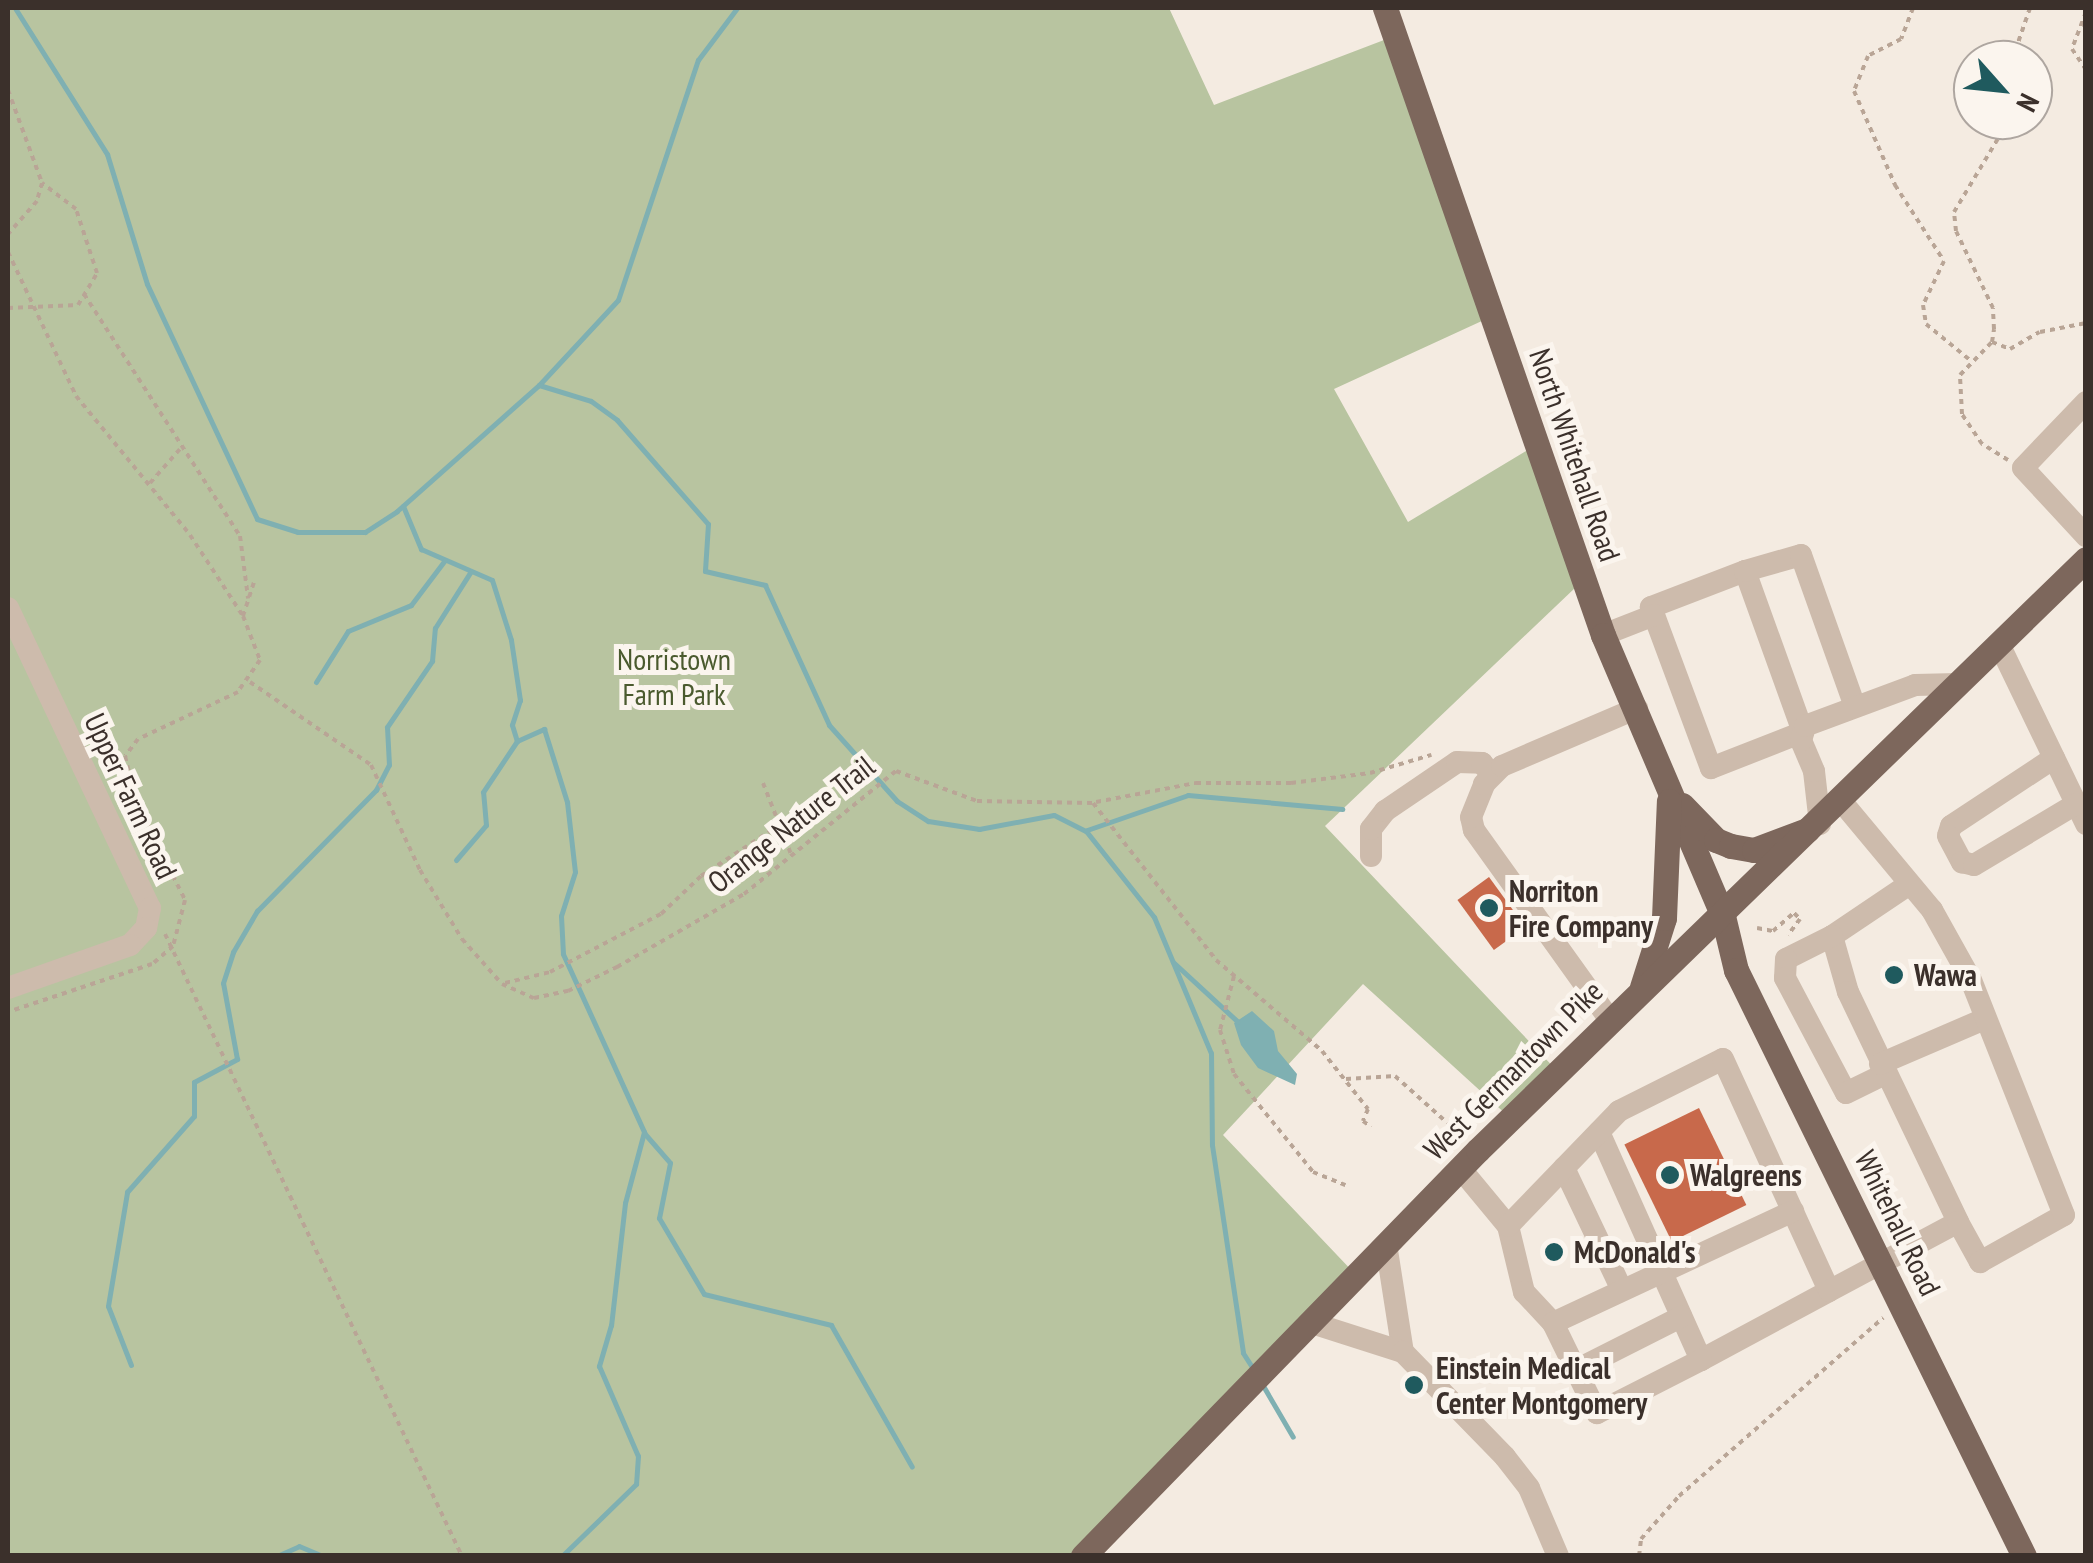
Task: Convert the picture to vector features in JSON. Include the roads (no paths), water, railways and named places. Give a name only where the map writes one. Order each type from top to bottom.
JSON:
[{"type":"main road","name":"North Whitehall Road","points":[[1385,8],[1603,635],[1723,916]]},
{"type":"main road","name":"West Germantown Pike","points":[[1083,1556],[1469,1159],[1641,989],[1820,824],[2086,559]]},
{"type":"main road","points":[[1669,790],[1716,840],[1731,846],[1754,850],[1820,824]]},
{"type":"main road","points":[[1641,989],[1664,918],[1669,790]]},
{"type":"main road","name":"Whitehall Road","points":[[1723,916],[1736,970],[2024,1556]]},
{"type":"street","points":[[2086,402],[2023,468],[2086,536]]},
{"type":"street","points":[[1854,704],[1800,555],[1651,606],[1711,768],[1803,732],[1854,704],[1916,685],[1958,684]]},
{"type":"street","points":[[1745,571],[1803,732],[1820,824]]},
{"type":"street","name":"Upper Farm Road","points":[[8,608],[150,908],[146,928],[130,944],[8,988]]},
{"type":"street","points":[[1603,635],[1654,615]]},
{"type":"street","points":[[1999,644],[2054,758],[2081,814],[1974,865],[1962,862],[1948,836],[1951,826],[2054,758]]},
{"type":"street","points":[[1610,1020],[1474,830],[1474,805],[1491,774],[1637,708]]},
{"type":"street","points":[[1371,856],[1370,830],[1385,810],[1457,762],[1482,763],[1491,774]]},
{"type":"street","points":[[1832,936],[1883,1069],[1980,1262],[2064,1215],[1982,1020],[1970,978],[1932,910],[1908,885],[1887,849],[1842,802]]},
{"type":"street","points":[[1908,885],[1832,936],[1786,959],[1786,978],[1846,1093],[1883,1069],[1982,1020]]},
{"type":"street","points":[[1508,1226],[1619,1110],[1723,1058],[1829,1291]]},
{"type":"street","points":[[1599,1132],[1701,1360]]},
{"type":"street","points":[[1469,1159],[1508,1226],[1524,1292],[1553,1323],[1597,1414],[1884,1266],[1958,1222]]},
{"type":"street","points":[[1564,1168],[1621,1288]]},
{"type":"street","points":[[1553,1323],[1660,1268],[1793,1211]]},
{"type":"street","points":[[1386,1244],[1403,1352]]},
{"type":"street","points":[[1576,1370],[1681,1317]]},
{"type":"street","points":[[1312,1323],[1403,1352],[1517,1472],[1558,1556]]},
{"type":"water","points":[[1252,1011],[1274,1031],[1278,1051],[1297,1074],[1295,1085],[1258,1068],[1241,1045],[1234,1023]]},
{"type":"waterway","points":[[15,8],[107,154],[147,284],[257,519],[298,532],[365,532],[397,511],[539,385],[618,300],[698,60],[737,8]]},
{"type":"waterway","points":[[539,385],[591,401],[617,420],[708,524],[705,571],[765,585],[829,725],[897,801],[928,821],[979,829],[1054,815],[1086,831],[1154,917],[1211,1053],[1212,1145],[1243,1353],[1254,1370]]},
{"type":"waterway","points":[[403,506],[421,549],[492,580],[511,640],[520,700],[512,725],[517,741],[544,729],[567,802],[575,872],[561,916],[563,954],[644,1132],[625,1203],[611,1325],[599,1366],[638,1456],[636,1484],[562,1556]]},
{"type":"waterway","points":[[316,682],[348,631],[411,605],[445,560]]},
{"type":"waterway","points":[[131,1365],[108,1306],[127,1192],[194,1116],[194,1082],[237,1059],[223,983],[233,952],[257,911],[376,790],[389,765],[387,727],[432,661],[435,628],[471,571]]},
{"type":"waterway","points":[[456,860],[486,825],[483,792],[517,741]]},
{"type":"waterway","points":[[1087,830],[1188,795],[1342,809]]},
{"type":"waterway","points":[[1173,962],[1238,1022]]},
{"type":"waterway","points":[[645,1134],[670,1163],[659,1218],[704,1294],[831,1325],[912,1467]]},
{"type":"waterway","points":[[1262,1384],[1293,1437]]},
{"type":"waterway","points":[[277,1556],[299,1546],[322,1556]]},
{"type":"place","name":"Norriton Fire Company","points":[[1489,908]]},
{"type":"place","name":"Wawa","points":[[1894,975]]},
{"type":"place","name":"Walgreens","points":[[1670,1175]]},
{"type":"place","name":"McDonald's","points":[[1554,1252]]},
{"type":"place","name":"Einstein Medical Center Montgomery","points":[[1414,1385]]},
{"type":"park label","name":"Norristown Farm Park","points":[[674,676]]}]
